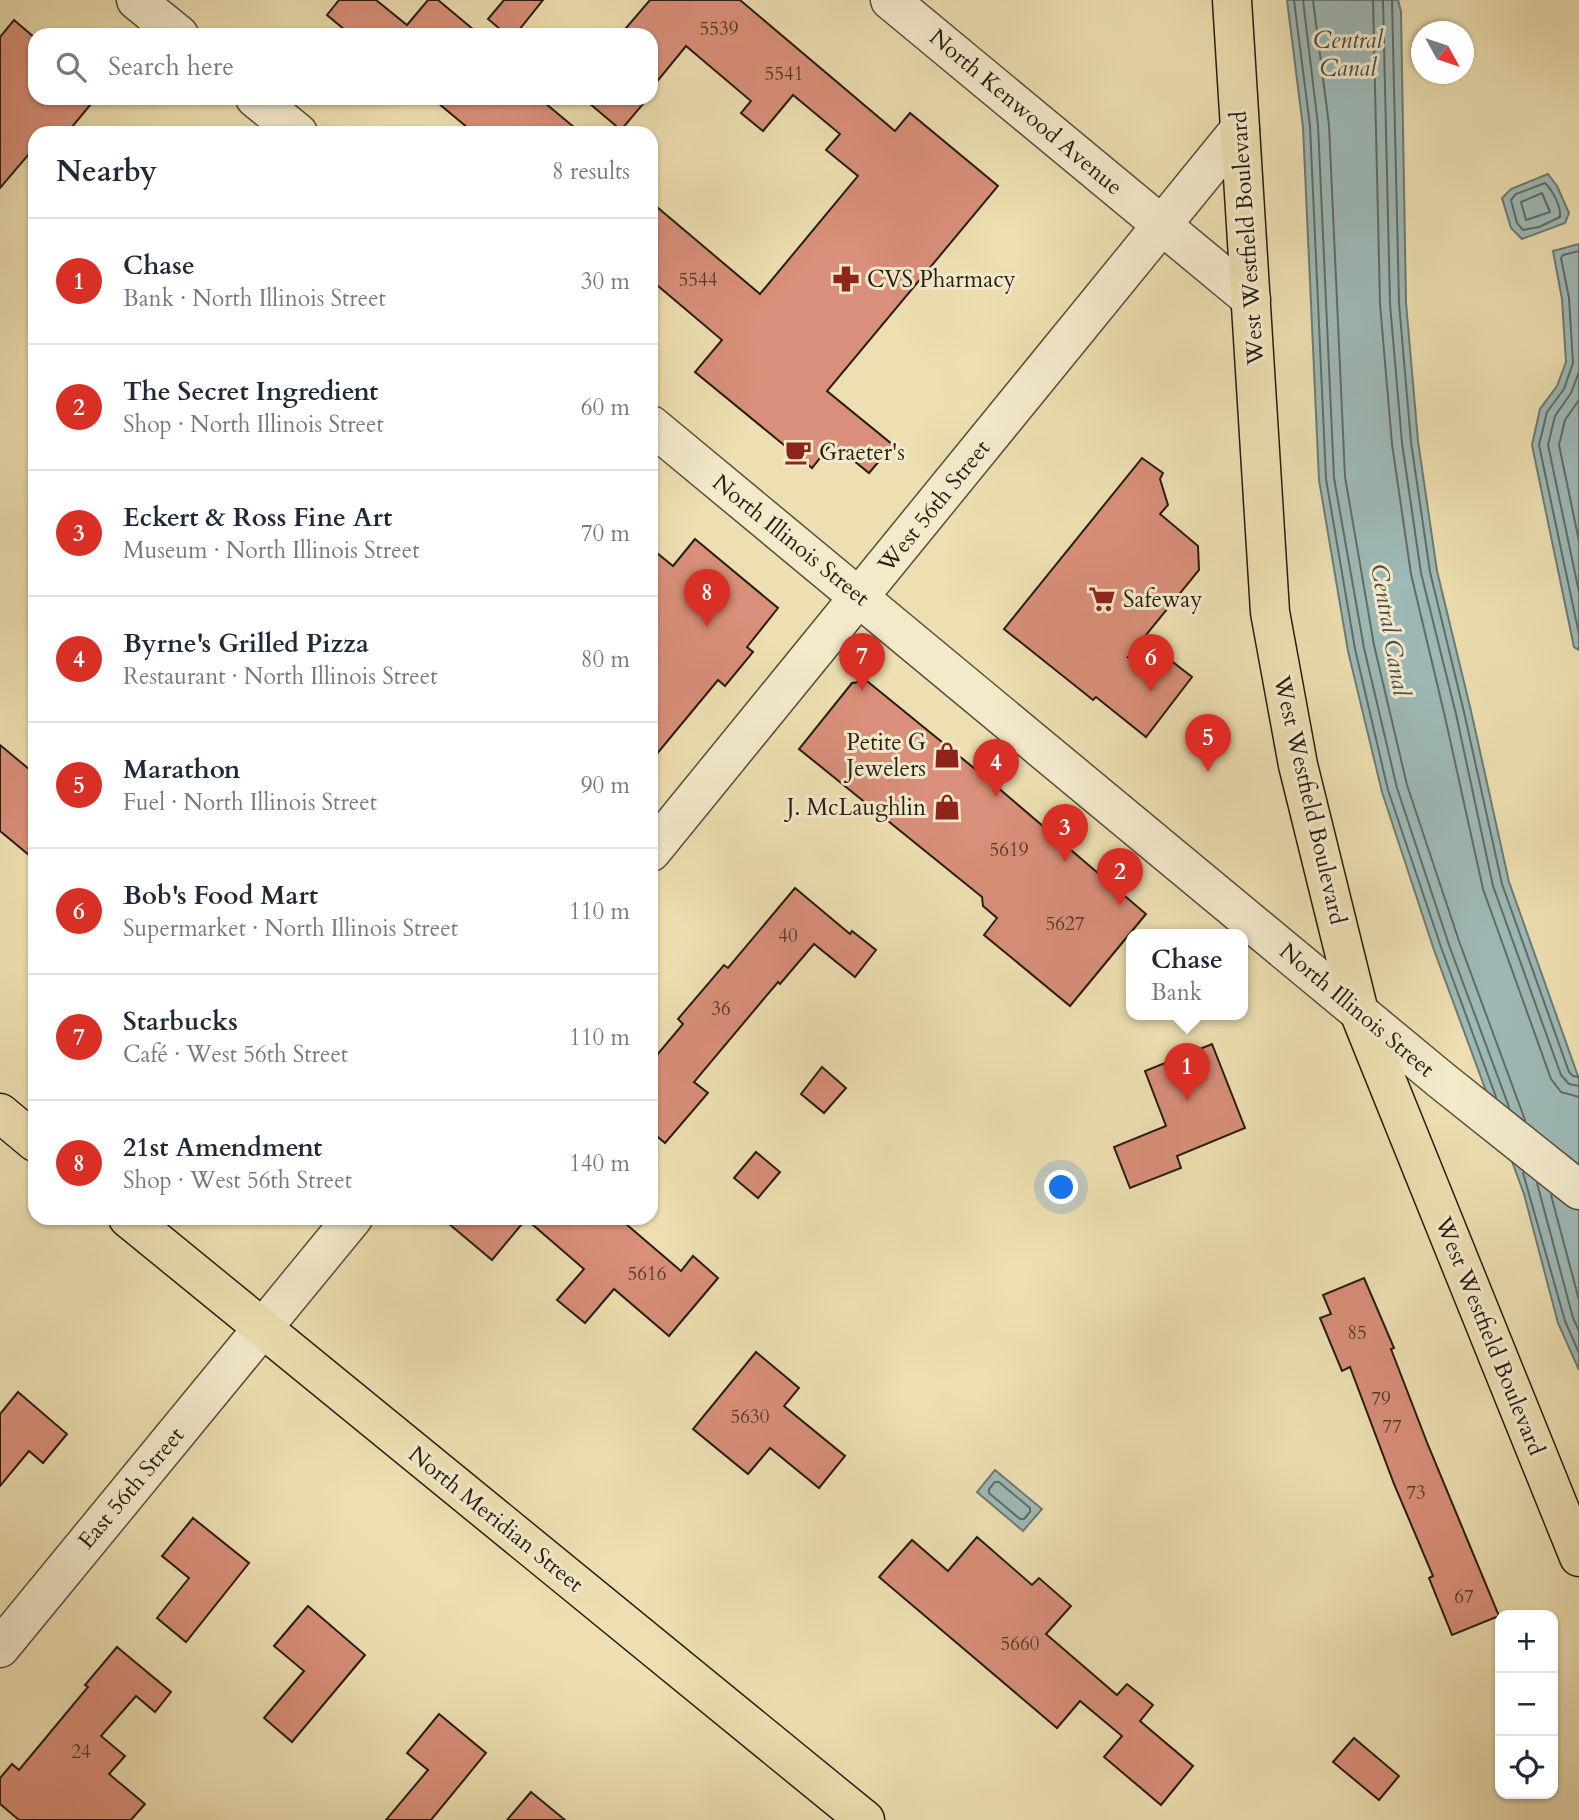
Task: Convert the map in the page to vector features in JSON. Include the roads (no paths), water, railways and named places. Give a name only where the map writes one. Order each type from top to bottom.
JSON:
[{"type":"main road","name":"West Westfield Boulevard","points":[[1232,0],[1270,612],[1298,765],[1359,1012],[1579,1557]]},
{"type":"main road","points":[[0,1113],[28,1136]]},
{"type":"main road","name":"North Meridian Street","points":[[137,1225],[865,1820]]},
{"type":"street","points":[[136,0],[170,28]]},
{"type":"street","name":"North Kenwood Avenue","points":[[890,0],[1251,299]]},
{"type":"street","points":[[264,105],[289,126]]},
{"type":"street","points":[[1161,224],[1240,129]]},
{"type":"street","name":"West 56th Street","points":[[658,843],[1161,224]]},
{"type":"street","name":"North Illinois Street","points":[[658,431],[1461,1097],[1579,1190]]},
{"type":"street","points":[[263,1329],[347,1225]]},
{"type":"street","name":"East 56th Street","points":[[0,1648],[263,1329]]},
{"type":"water","name":"Central Canal","points":[[1287,0],[1398,0],[1401,12],[1406,303],[1418,441],[1437,571],[1509,882],[1579,1079],[1579,1370],[1558,1323],[1524,1194],[1434,950],[1382,792],[1348,651],[1319,480],[1303,127]]},
{"type":"water","points":[[1548,174],[1557,186],[1569,213],[1565,223],[1522,239],[1511,228],[1502,198],[1511,189]]},
{"type":"water","points":[[1579,244],[1579,650],[1574,647],[1532,445],[1540,409],[1557,386],[1566,362],[1562,299],[1553,251]]},
{"type":"water","points":[[995,1470],[1042,1509],[1023,1531],[977,1492]]},
{"type":"place","name":"CVS Pharmacy","points":[[846,279]]},
{"type":"place","name":"Graeter's","points":[[798,452]]},
{"type":"place","name":"Safeway","points":[[1102,599]]},
{"type":"place","name":"21st Amendment","points":[[707,627]]},
{"type":"place","name":"Starbucks","points":[[862,691]]},
{"type":"place","name":"Bob's Food Mart","points":[[1151,692]]},
{"type":"place","name":"Petite G Jewelers","points":[[947,755]]},
{"type":"place","name":"Marathon","points":[[1208,772]]},
{"type":"place","name":"Byrne's Grilled Pizza","points":[[996,797]]},
{"type":"place","name":"J. McLaughlin","points":[[947,807]]},
{"type":"place","name":"Eckert & Ross Fine Art","points":[[1065,862]]},
{"type":"place","name":"The Secret Ingredient","points":[[1120,906]]},
{"type":"place","name":"Chase","points":[[1187,1101]]}]
